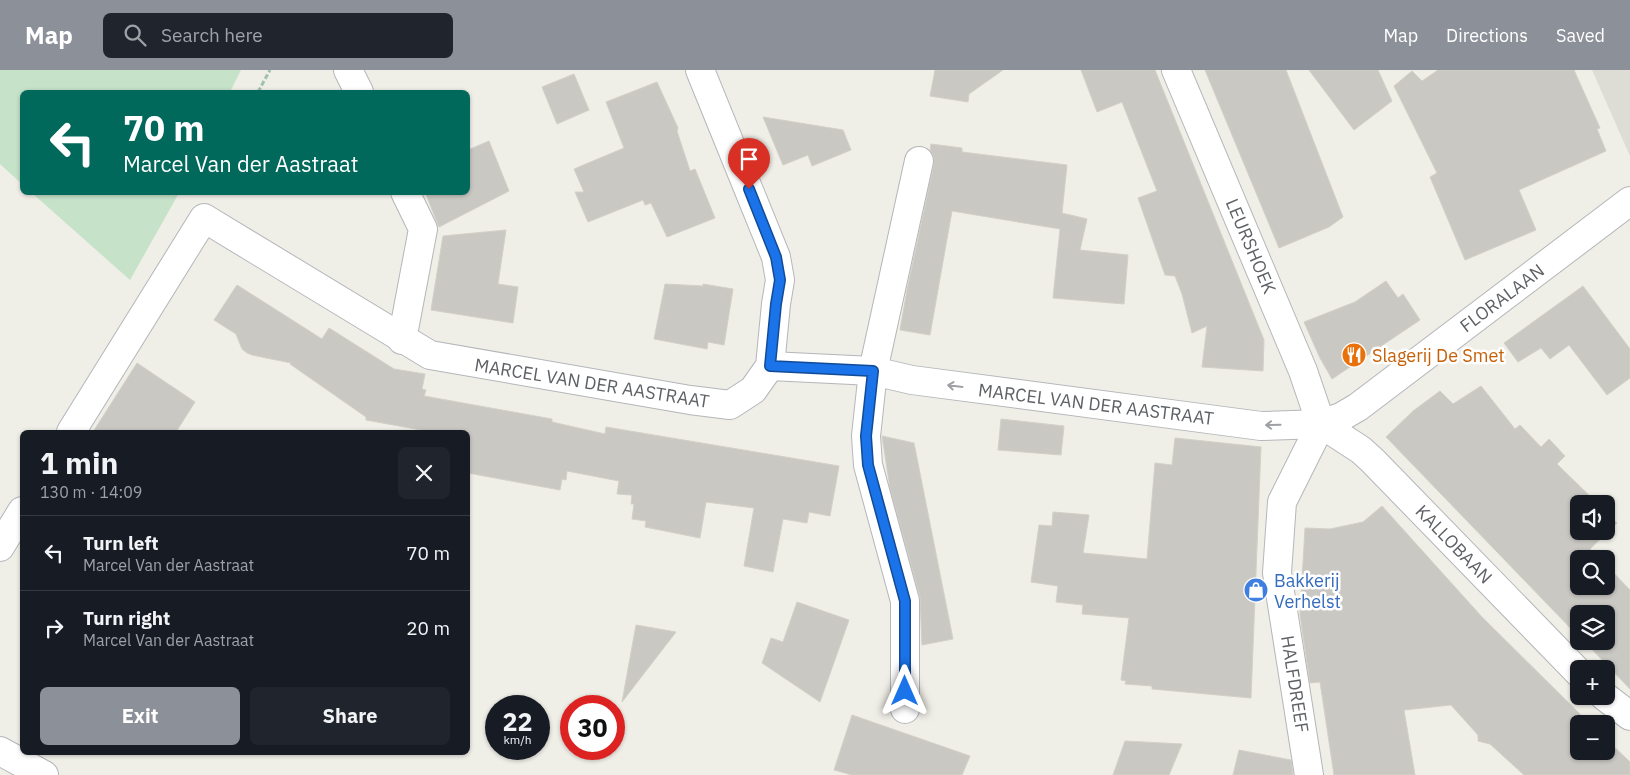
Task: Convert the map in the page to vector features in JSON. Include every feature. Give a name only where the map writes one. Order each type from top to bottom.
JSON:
[{"type":"street","points":[[348,70],[358,90]]},
{"type":"street","name":"MARCEL VAN DER AASTRAAT","points":[[72,430],[204,218],[402,340],[430,355],[690,400],[730,405],[753,390],[770,366],[780,280],[776,257],[700,70]]},
{"type":"street","name":"LEURSHOEK","points":[[1176,70],[1303,371],[1321,424]]},
{"type":"street","points":[[905,708],[905,601],[868,465],[866,436],[873,371],[918,161]]},
{"type":"street","points":[[402,340],[423,229],[407,195]]},
{"type":"street","name":"FLORALAAN","points":[[1321,424],[1340,417],[1358,407],[1630,201]]},
{"type":"street","name":"MARCEL VAN DER AASTRAAT","points":[[770,366],[873,371],[912,380],[1261,426],[1321,424]]},
{"type":"street","name":"KALLOBAAN","points":[[1321,424],[1361,450],[1373,461],[1570,664]]},
{"type":"street","name":"HALFDREEF","points":[[1309,775],[1277,573],[1282,502],[1321,424]]},
{"type":"street","points":[[0,547],[20,514]]},
{"type":"street","points":[[1615,704],[1630,716]]},
{"type":"street","points":[[0,751],[44,775]]},
{"type":"path","points":[[259,90],[270,70]]},
{"type":"shaded area","points":[[1592,70],[1630,70],[1630,156]]},
{"type":"green space","points":[[0,70],[241,70],[231,90],[20,90],[20,182],[0,164]]},
{"type":"green space","points":[[34,195],[178,195],[130,280]]},
{"type":"building","points":[[935,70],[1003,70],[969,94],[968,102],[930,96]]},
{"type":"building","points":[[1081,70],[1155,70],[1264,340],[1263,371],[1202,367],[1207,326],[1192,333],[1182,294],[1175,276],[1165,275],[1138,198],[1157,191],[1122,102],[1097,112]]},
{"type":"building","points":[[1205,70],[1286,70],[1343,217],[1329,227],[1279,248]]},
{"type":"building","points":[[1309,70],[1378,70],[1392,101],[1354,130]]},
{"type":"building","points":[[1438,70],[1574,70],[1600,128],[1597,129],[1606,151],[1519,190],[1536,230],[1465,260],[1430,177],[1437,173],[1394,86],[1412,71],[1422,81]]},
{"type":"building","points":[[574,74],[589,110],[557,124],[542,87]]},
{"type":"building","points":[[657,82],[678,128],[677,131],[690,171],[695,169],[715,218],[667,237],[651,203],[645,205],[643,200],[588,222],[575,192],[584,192],[574,169],[624,148],[606,102]]},
{"type":"building","points":[[763,117],[843,130],[851,150],[812,166],[808,155],[783,165]]},
{"type":"building","points":[[489,141],[509,191],[439,227],[426,195],[470,195],[470,149]]},
{"type":"building","points":[[931,144],[962,148],[962,152],[1067,165],[1062,213],[1087,219],[1080,250],[1128,255],[1124,304],[1053,298],[1060,229],[952,211],[930,335],[900,330],[934,164],[934,157],[930,150]]},
{"type":"building","points":[[506,230],[498,284],[518,287],[513,323],[431,310],[443,236]]},
{"type":"building","points":[[1386,281],[1398,298],[1403,294],[1420,320],[1332,379],[1320,358],[1304,322],[1355,302]]},
{"type":"building","points":[[665,284],[703,286],[703,284],[733,289],[724,345],[708,342],[707,349],[654,339]]},
{"type":"building","points":[[237,285],[322,339],[329,328],[394,369],[425,374],[422,389],[426,390],[424,396],[552,419],[552,422],[605,434],[606,427],[839,466],[830,516],[809,512],[807,523],[783,519],[773,572],[744,566],[754,508],[706,502],[700,538],[645,527],[646,521],[632,519],[634,504],[631,504],[632,495],[617,494],[619,481],[567,471],[566,480],[562,479],[560,490],[470,473],[470,430],[421,430],[366,420],[366,417],[291,363],[247,353],[242,349],[236,334],[214,320]]},
{"type":"building","points":[[1583,286],[1630,349],[1630,378],[1607,395],[1569,345],[1550,359],[1541,348],[1518,362],[1504,343]]},
{"type":"building","points":[[137,363],[195,402],[177,430],[94,430]]},
{"type":"building","points":[[1481,386],[1515,429],[1520,425],[1541,447],[1549,439],[1565,456],[1557,464],[1589,495],[1570,495],[1570,540],[1599,540],[1591,550],[1570,550],[1570,595],[1615,595],[1615,574],[1630,590],[1630,689],[1615,673],[1615,660],[1602,660],[1593,650],[1615,650],[1615,605],[1570,605],[1570,628],[1386,437],[1413,411],[1440,391],[1453,404]]},
{"type":"building","points":[[1001,419],[1064,426],[1061,455],[998,450]]},
{"type":"building","points":[[882,436],[914,443],[953,639],[922,645],[920,597],[890,488]]},
{"type":"building","points":[[1175,438],[1261,447],[1251,698],[1152,689],[1152,686],[1125,684],[1126,681],[1121,680],[1129,618],[1082,614],[1083,605],[1056,602],[1058,586],[1031,582],[1039,525],[1052,526],[1053,512],[1089,515],[1083,553],[1147,559],[1155,463],[1172,465]]},
{"type":"building","points":[[1382,506],[1482,617],[1581,715],[1570,715],[1570,760],[1615,760],[1615,748],[1630,762],[1630,775],[1524,775],[1490,744],[1478,741],[1478,735],[1451,705],[1404,710],[1415,775],[1334,775],[1320,682],[1310,683],[1300,615],[1305,528],[1330,529],[1363,522]]},
{"type":"building","points":[[797,602],[849,620],[820,702],[762,663],[771,638],[783,642]]},
{"type":"building","points":[[636,625],[676,632],[625,698],[625,695],[623,695]]},
{"type":"building","points":[[852,715],[970,756],[962,775],[852,775],[834,770]]},
{"type":"building","points":[[1125,741],[1182,744],[1169,775],[1113,775]]},
{"type":"building","points":[[1239,750],[1291,760],[1293,775],[1233,775]]},
{"type":"place","name":"Slagerij De Smet","points":[[1354,355]]},
{"type":"place","name":"Bakkerij Verhelst","points":[[1256,590]]},
{"type":"route","points":[[749,189],[776,257],[780,280],[770,366],[873,371],[866,436],[868,465],[905,601],[905,691]]}]
